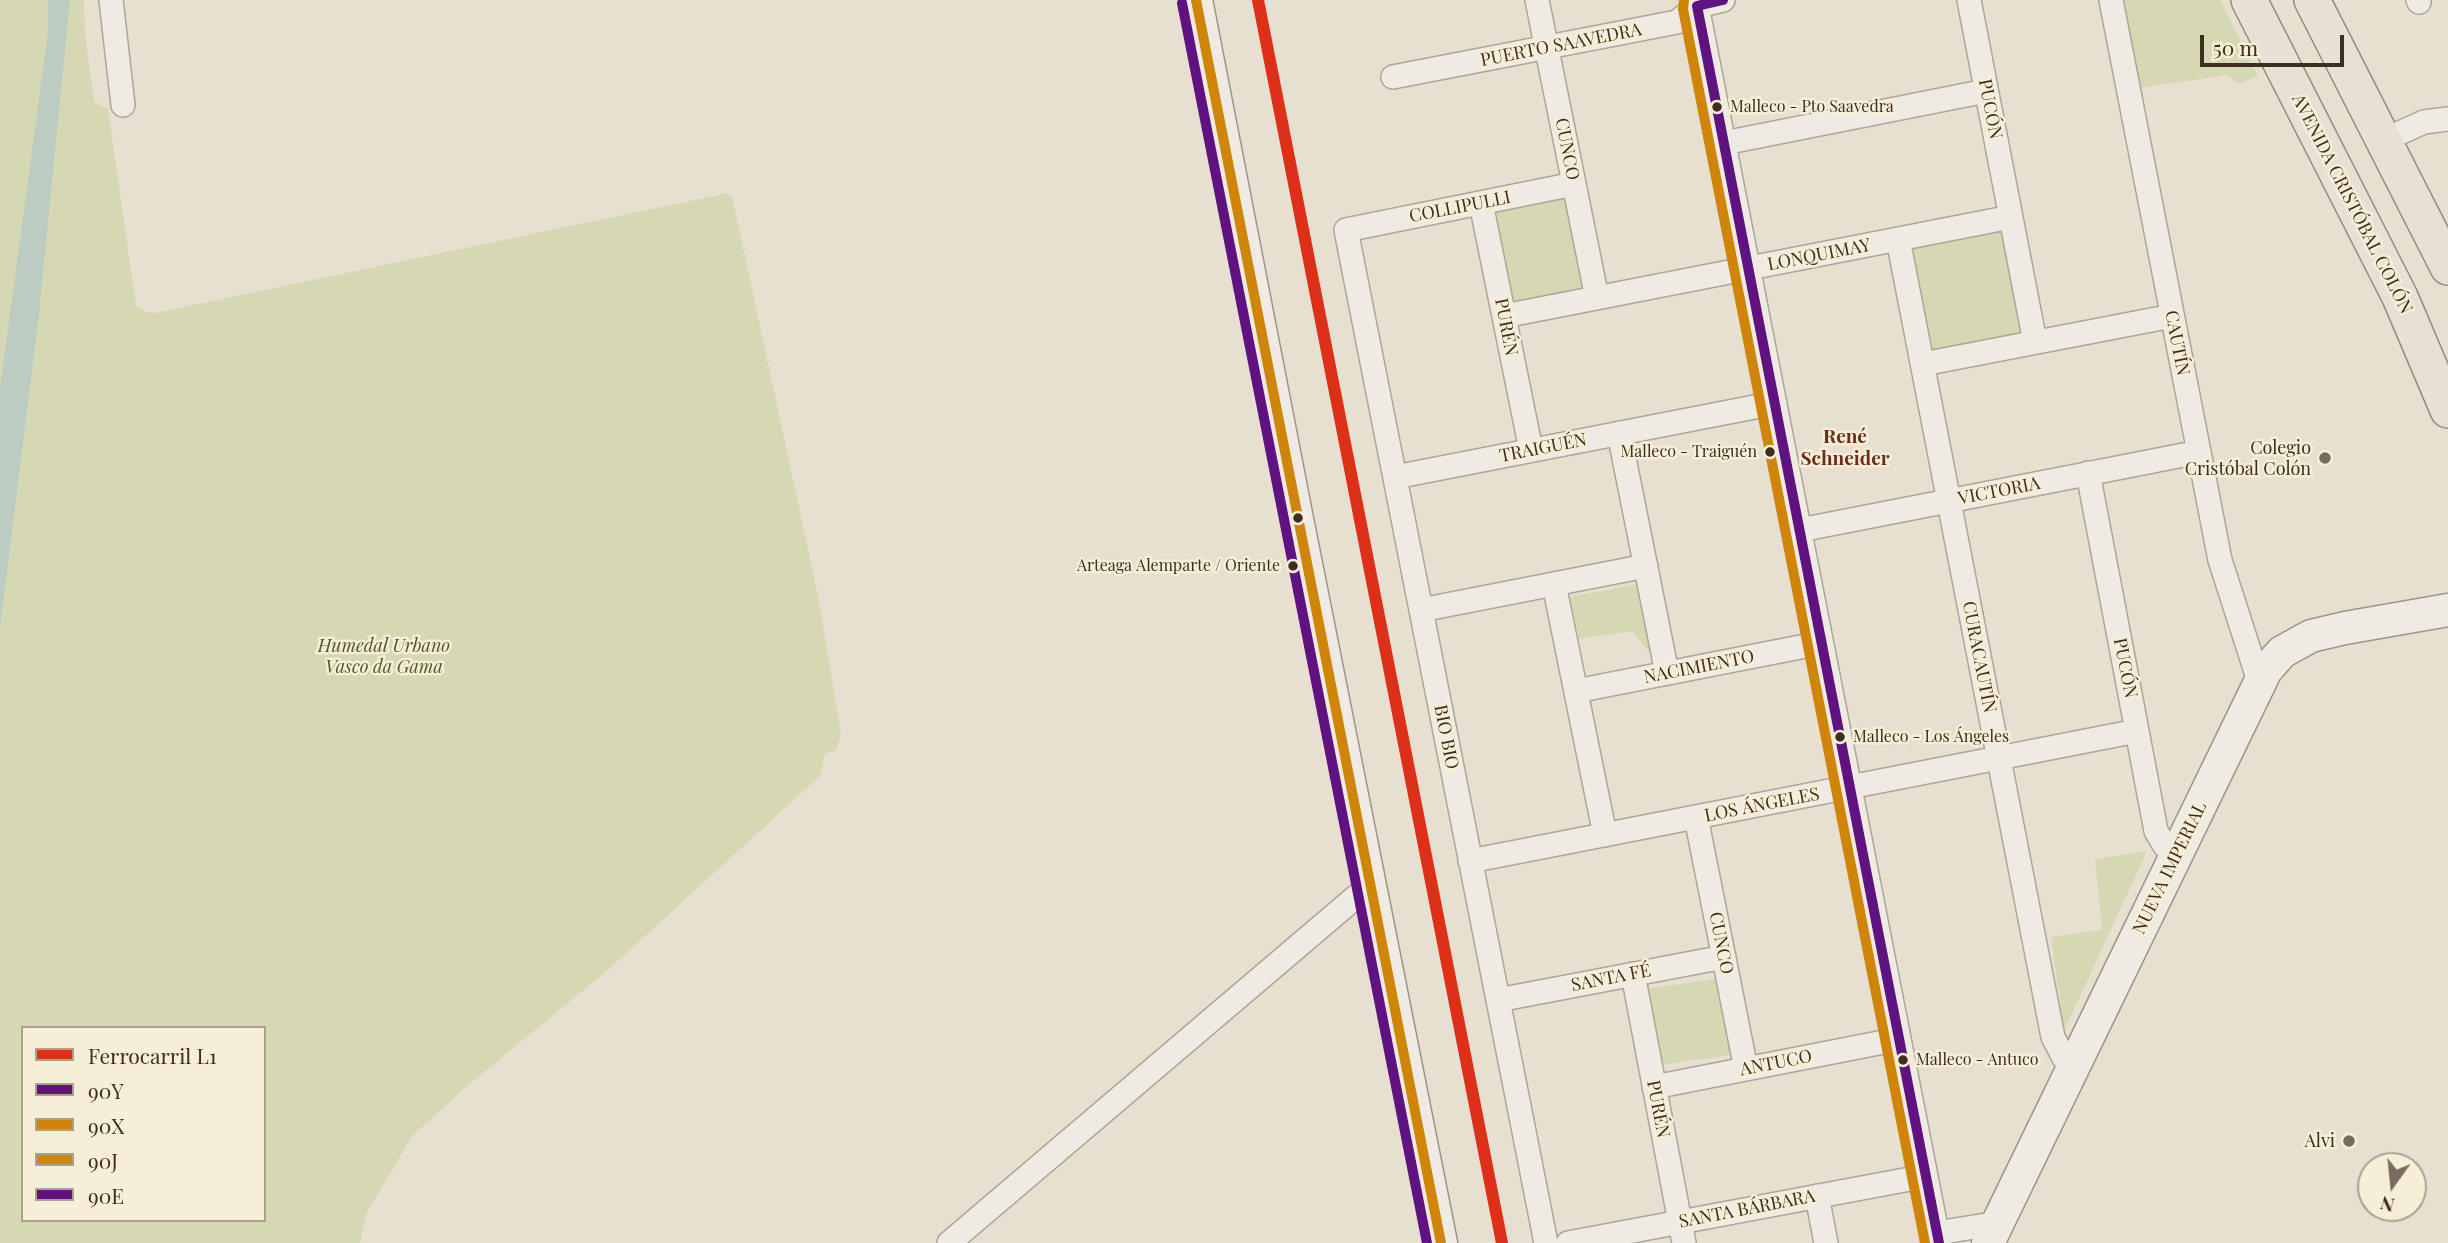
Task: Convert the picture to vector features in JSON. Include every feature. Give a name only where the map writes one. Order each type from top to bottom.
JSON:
[{"type":"main road","points":[[1196,0],[1441,1243]]},
{"type":"main road","name":"AVENIDA CRISTÓBAL COLÓN","points":[[2249,0],[2400,297],[2448,410]]},
{"type":"main road","points":[[2312,0],[2448,267]]},
{"type":"main road","name":"NUEVA IMPERIAL","points":[[1993,1233],[2259,681],[2273,661],[2301,640],[2345,628],[2448,610]]},
{"type":"street","points":[[111,0],[123,105]]},
{"type":"street","name":"CUNCO","points":[[1537,0],[1597,298]]},
{"type":"street","name":"PUERTO SAAVEDRA","points":[[1393,77],[1677,22],[1697,6],[1723,0]]},
{"type":"street","name":"PUCÓN","points":[[1969,0],[2035,342]]},
{"type":"street","name":"CAUTÍN","points":[[2111,0],[2220,560],[2259,681]]},
{"type":"street","points":[[1697,6],[1938,1238],[1993,1233]]},
{"type":"street","points":[[1724,143],[1986,91]]},
{"type":"street","points":[[2384,140],[2424,122],[2448,119]]},
{"type":"street","name":"COLLIPULLI","points":[[1346,230],[1574,184]]},
{"type":"street","name":"PURÉN","points":[[1481,203],[1531,450]]},
{"type":"street","name":"LONQUIMAY","points":[[1504,316],[2011,217]]},
{"type":"street","name":"BIO BIO","points":[[1346,230],[1545,1243]]},
{"type":"street","name":"CURACAUTÍN","points":[[1898,239],[2053,1037],[2064,1058],[2074,1069]]},
{"type":"street","points":[[1923,364],[2172,316]]},
{"type":"street","name":"TRAIGUÉN","points":[[1395,477],[1775,403]]},
{"type":"street","points":[[1619,433],[1667,673]]},
{"type":"street","name":"VICTORIA","points":[[1800,530],[2199,452]]},
{"type":"street","name":"PUCÓN","points":[[2088,473],[2156,831],[2165,846],[2177,854]]},
{"type":"street","points":[[1421,610],[1646,566]]},
{"type":"street","points":[[1554,584],[1605,835]]},
{"type":"street","name":"NACIMIENTO","points":[[1576,691],[1821,643]]},
{"type":"street","name":"LOS ÁNGELES","points":[[1470,862],[2137,732]]},
{"type":"street","name":"CUNCO","points":[[1696,817],[1746,1069]]},
{"type":"street","points":[[949,1243],[1371,884]]},
{"type":"street","name":"SANTA FÉ","points":[[1498,1000],[1724,957]]},
{"type":"street","name":"PURÉN","points":[[1633,974],[1681,1233]]},
{"type":"street","name":"ANTUCO","points":[[1654,1087],[1899,1039]]},
{"type":"street","name":"SANTA BÁRBARA","points":[[1568,1243],[1681,1233],[1817,1196],[1926,1176]]},
{"type":"street","points":[[1817,1196],[1826,1243]]},
{"type":"green space","name":"Humedal Urbano Vasco da Gama","points":[[0,0],[84,0],[85,34],[94,102],[108,109],[136,306],[146,312],[155,313],[728,193],[729,197],[732,196],[819,601],[841,735],[836,750],[825,754],[820,776],[609,969],[466,1087],[412,1136],[366,1214],[360,1243],[0,1243]]},
{"type":"green space","points":[[2120,0],[2220,0],[2258,76],[2239,84],[2226,75],[2141,88]]},
{"type":"green space","points":[[1572,193],[1593,291],[1512,308],[1494,209]]},
{"type":"green space","points":[[2006,229],[2026,333],[1928,351],[1908,247]]},
{"type":"green space","points":[[1638,584],[1653,657],[1633,631],[1579,639],[1570,597]]},
{"type":"green space","points":[[2147,851],[2064,1031],[2051,937],[2102,930],[2095,859]]},
{"type":"green space","points":[[1715,979],[1731,1055],[1660,1065],[1646,989]]},
{"type":"shaded area","points":[[48,0],[70,0],[39,314],[0,628],[0,388],[48,32]]},
{"type":"rail line","name":"L1","points":[[1258,0],[1502,1243]]},
{"type":"transit line","name":"90J","points":[[1196,0],[1441,1243]]},
{"type":"transit line","name":"90X","points":[[1684,0],[1683,9],[1925,1243]]},
{"type":"transit line","name":"90Y","points":[[1723,0],[1697,6],[1939,1243]]},
{"type":"transit line","name":"90E","points":[[1182,3],[1427,1243]]},
{"type":"place","name":"Malleco - Pto Saavedra","points":[[1717,107]]},
{"type":"place","name":"Malleco - Traiguén","points":[[1770,452]]},
{"type":"place","name":"Colegio Cristóbal Colón","points":[[2325,458]]},
{"type":"place","name":"Arteaga Alemparte / Oriente","points":[[1293,566]]},
{"type":"place","name":"Malleco - Los Ángeles","points":[[1840,737]]},
{"type":"place","name":"Malleco - Antuco","points":[[1903,1060]]},
{"type":"place","name":"Alvi","points":[[2349,1141]]},
{"type":"district","name":"René Schneider","points":[[1845,448]]}]
